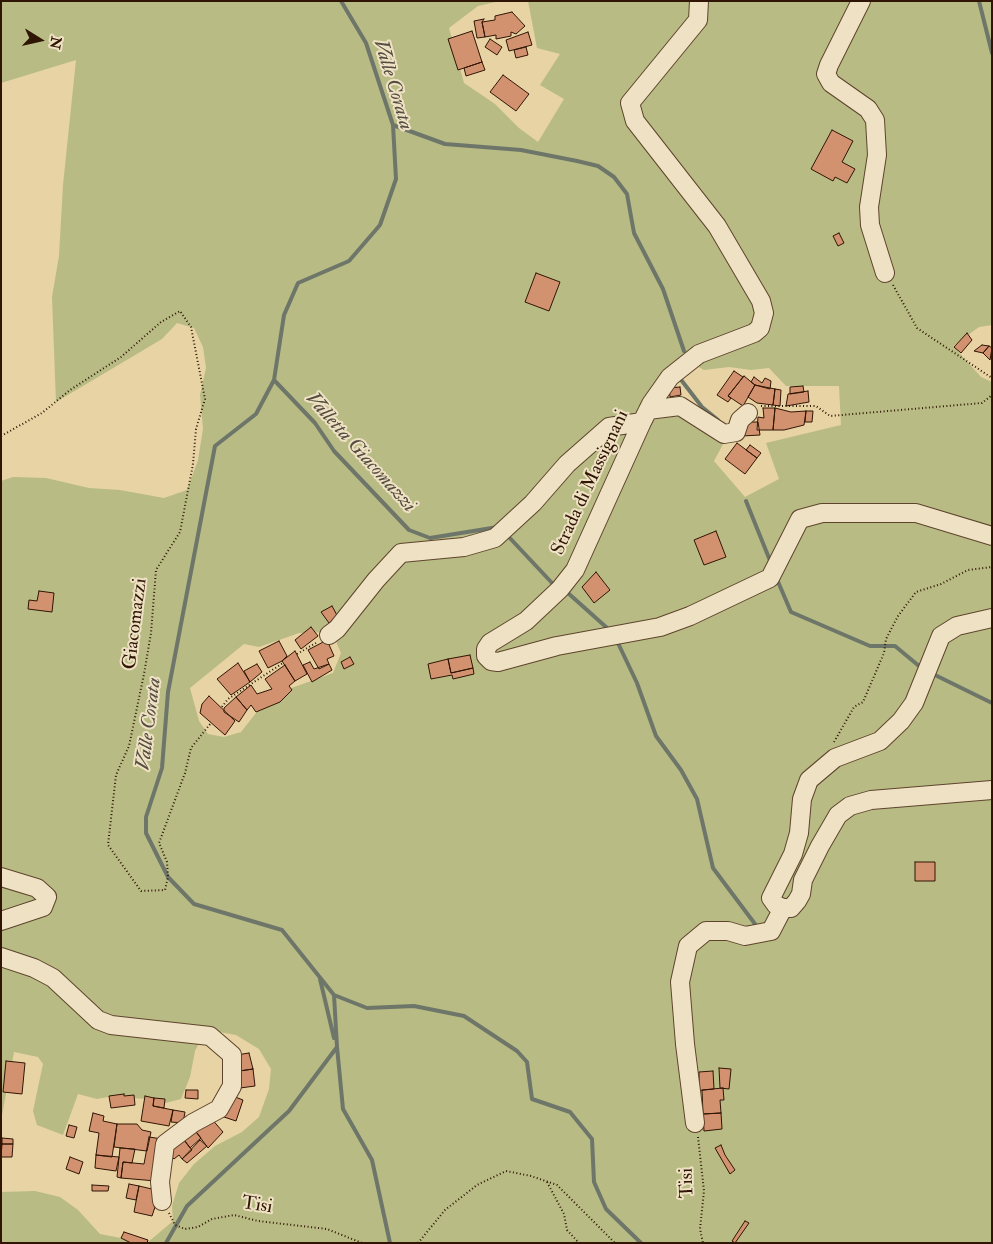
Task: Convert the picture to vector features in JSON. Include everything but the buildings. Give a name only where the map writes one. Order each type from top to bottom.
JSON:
[{"type":"street","points":[[699,2],[713,1]]},
{"type":"street","points":[[861,1],[826,74],[831,83],[868,109],[876,120],[877,155],[869,207],[870,225],[885,273]]},
{"type":"street","name":"Strada di Massignani","points":[[699,2],[698,20],[630,103],[635,121],[717,226],[760,301],[764,314],[760,328],[754,333],[699,354],[670,377],[645,416],[575,570],[560,589],[526,621],[490,643],[486,652],[491,661],[498,662],[593,638],[660,627],[690,616],[770,578],[800,519],[822,513],[916,513],[992,536]]},
{"type":"street","points":[[329,635],[337,629],[376,580],[401,553],[464,547],[495,538],[533,503],[567,464],[609,428],[680,406],[724,434],[736,432],[740,420],[748,413]]},
{"type":"street","points":[[992,618],[957,626],[941,636],[914,703],[901,722],[880,741],[835,758],[809,780],[802,799],[799,833],[795,847],[771,898],[780,907],[791,908],[798,901],[803,880],[820,846],[838,815],[850,806],[871,800],[992,790]]},
{"type":"street","points":[[1,877],[37,888],[47,897],[43,907],[1,920]]},
{"type":"street","points":[[695,1123],[685,1044],[680,982],[688,946],[706,931],[728,931],[745,936],[771,930],[780,907]]},
{"type":"street","points":[[1,957],[34,968],[53,978],[98,1020],[111,1025],[210,1036],[232,1055],[232,1086],[219,1109],[193,1123],[165,1144],[160,1182],[162,1201]]},
{"type":"path","points":[[885,273],[917,328],[992,378]]},
{"type":"path","name":"Giacomazzi","points":[[1,436],[42,413],[70,390],[121,357],[161,322],[180,312],[191,328],[205,399],[196,429],[193,464],[180,532],[156,570],[147,657],[130,746],[116,775],[108,845],[141,891],[165,890],[168,877],[167,862],[159,843],[185,773],[191,748],[211,723]]},
{"type":"path","points":[[748,413],[756,406],[816,406],[830,416],[887,412],[982,403],[992,395]]},
{"type":"path","points":[[834,742],[854,707],[863,702],[884,653],[886,638],[898,616],[916,592],[941,584],[968,570],[992,567]]},
{"type":"path","points":[[297,654],[329,635]]},
{"type":"path","points":[[222,707],[228,699],[283,663]]},
{"type":"path","name":"Tisi","points":[[695,1123],[704,1191],[700,1229],[704,1243]]},
{"type":"path","points":[[418,1243],[445,1210],[477,1185],[506,1171],[557,1185],[615,1243]]},
{"type":"path","points":[[547,1182],[564,1214],[567,1230],[579,1243]]},
{"type":"path","name":"Tisi","points":[[162,1201],[175,1225],[185,1228],[198,1227],[212,1219],[234,1215],[258,1221],[327,1229],[362,1243]]},
{"type":"green space","points":[[1,1],[500,1],[478,6],[449,28],[464,83],[495,104],[519,128],[538,142],[564,99],[540,85],[560,54],[537,48],[528,1],[992,1],[992,325],[979,327],[953,346],[981,377],[992,382],[992,1243],[147,1243],[173,1221],[172,1206],[179,1183],[194,1164],[215,1146],[242,1132],[259,1117],[269,1089],[271,1069],[259,1049],[236,1035],[214,1031],[203,1035],[195,1051],[190,1077],[181,1099],[162,1104],[150,1099],[108,1097],[97,1099],[78,1094],[63,1135],[37,1125],[33,1111],[43,1064],[38,1057],[14,1052],[1,1120],[1,481],[13,477],[46,478],[89,488],[120,490],[164,498],[187,490],[198,460],[203,429],[200,395],[206,368],[203,347],[194,328],[177,323],[162,339],[56,402],[52,297],[59,256],[63,185],[76,60],[1,83]],"holes":[[[685,359],[704,370],[729,367],[751,370],[769,368],[786,386],[839,386],[841,425],[766,443],[779,479],[745,497],[714,461],[729,433],[653,402]],[[332,632],[341,653],[333,673],[275,694],[241,732],[224,737],[208,734],[199,721],[190,688],[244,644],[259,647],[299,633]]]},
{"type":"green space","points":[[35,1191],[60,1197],[78,1210],[100,1234],[147,1243],[1,1243],[1,1192]]},
{"type":"waterway","name":"Valle Corata","points":[[341,1],[366,43],[393,125],[396,179],[380,225],[349,261],[298,283],[284,315],[274,380],[256,414],[215,446],[168,692],[162,768],[146,817],[146,833],[168,877],[194,904],[282,930],[334,995],[367,1008],[414,1006],[464,1016],[517,1051],[527,1062],[532,1099],[570,1112],[592,1139],[594,1182],[606,1209],[641,1243]]},
{"type":"waterway","points":[[979,1],[992,53]]},
{"type":"waterway","points":[[393,125],[445,144],[521,150],[577,161],[598,166],[614,177],[627,194],[634,233],[663,289],[684,351]]},
{"type":"waterway","name":"Valletta Giacomazzi","points":[[274,380],[315,423],[334,451],[409,530],[430,538],[498,527]]},
{"type":"waterway","points":[[682,381],[702,407],[718,420]]},
{"type":"waterway","points":[[746,501],[771,563]]},
{"type":"waterway","name":"Valletta Giacomazzi","points":[[507,535],[553,584]]},
{"type":"waterway","points":[[776,577],[791,612],[870,646],[895,646],[919,666]]},
{"type":"waterway","name":"Valletta Giacomazzi","points":[[568,593],[606,627]]},
{"type":"waterway","name":"Valletta Giacomazzi","points":[[617,641],[637,683],[656,736],[681,770],[697,799],[713,868],[755,924]]},
{"type":"waterway","points":[[935,675],[992,703]]},
{"type":"waterway","points":[[320,979],[334,1038]]},
{"type":"waterway","points":[[166,1243],[187,1206],[289,1111],[337,1047],[334,995]]},
{"type":"waterway","points":[[337,1047],[343,1109],[372,1160],[390,1243]]}]
